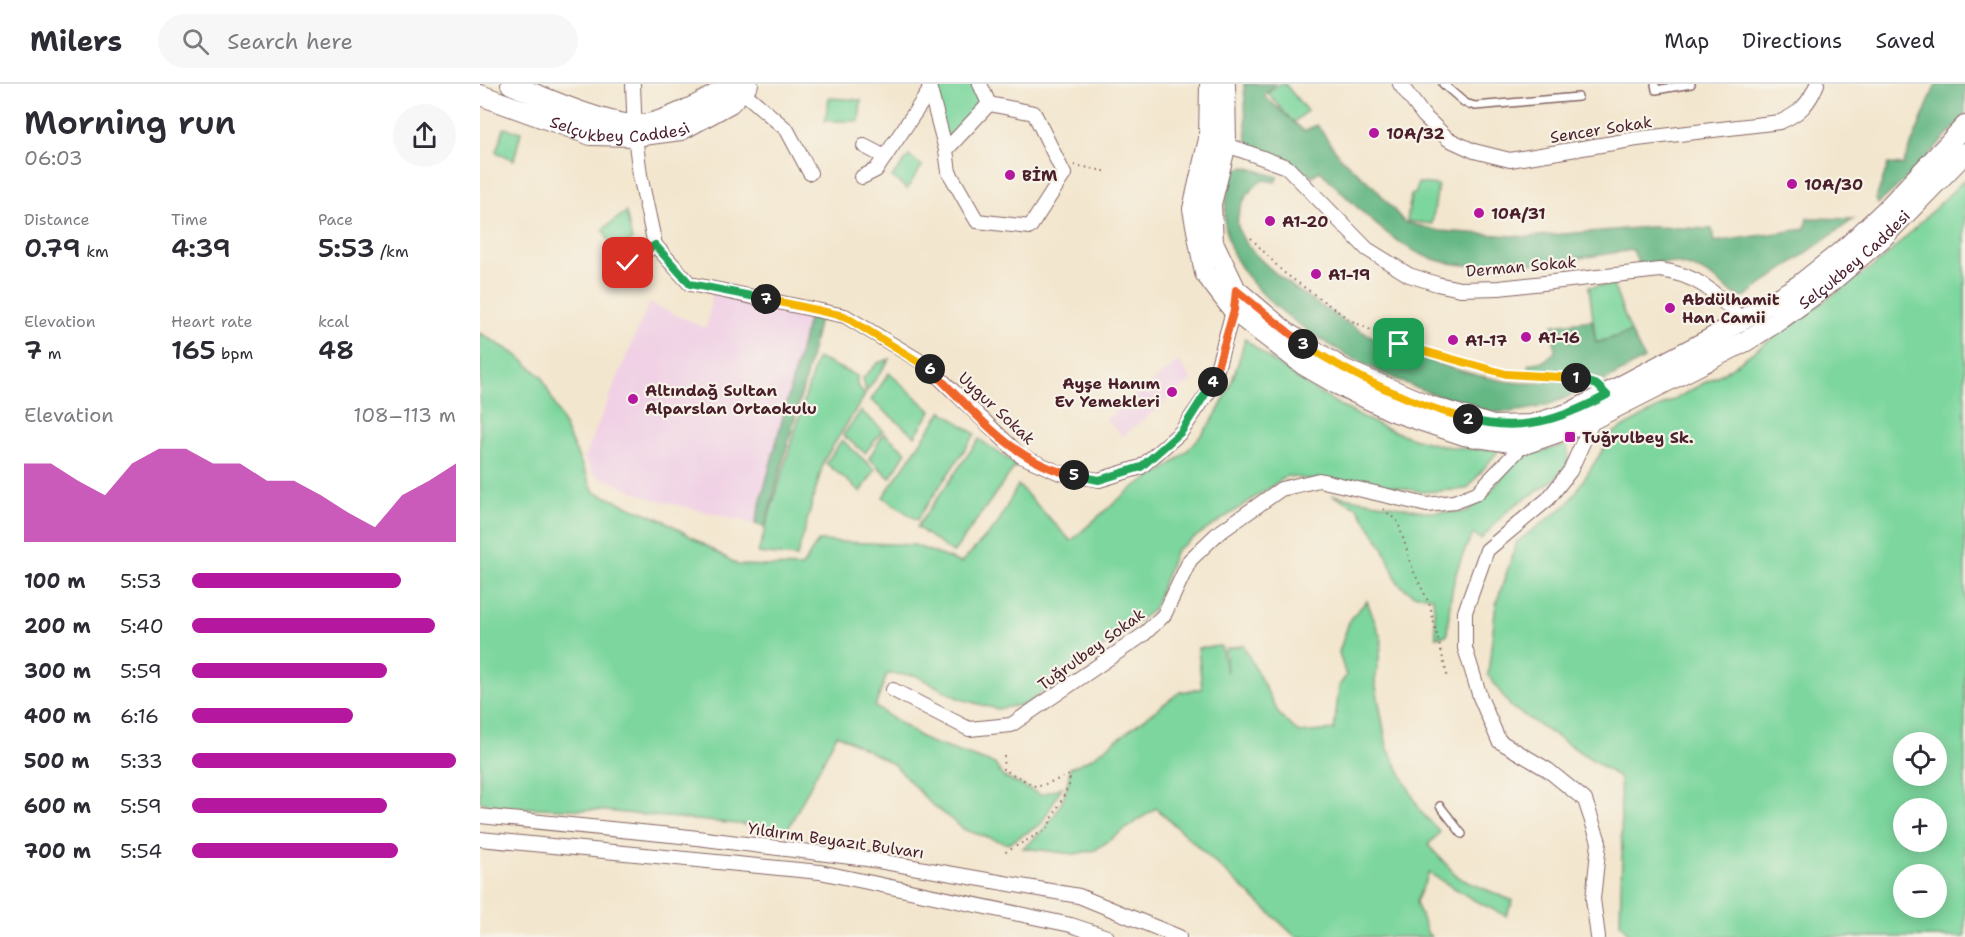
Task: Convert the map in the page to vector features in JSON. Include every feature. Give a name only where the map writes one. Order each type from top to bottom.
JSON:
[{"type":"street","points":[[628,263],[655,245],[635,131],[633,84]]},
{"type":"street","points":[[980,84],[989,104]]},
{"type":"street","name":"Selçukbey Caddesi","points":[[1210,84],[1218,141],[1193,209],[1205,273],[1234,310],[1304,365],[1393,411],[1464,435],[1524,444],[1594,418],[1608,400],[1798,286],[1847,247],[1888,208],[1965,126]]},
{"type":"street","name":"Selçukbey Caddesi","points":[[1225,84],[1210,204],[1213,242],[1236,290],[1287,333],[1343,369],[1461,417],[1493,426],[1531,425],[1570,413],[1608,400],[1746,341],[1825,287],[1881,239],[1965,153]]},
{"type":"street","name":"Sencer Sokak","points":[[1400,84],[1424,116],[1448,139],[1474,151],[1510,160],[1637,139],[1780,122],[1797,115],[1812,97],[1817,84]]},
{"type":"street","points":[[739,86],[787,129],[810,173]]},
{"type":"street","name":"Selçukbey Caddesi","points":[[480,95],[507,90],[600,117],[635,131],[739,86]]},
{"type":"street","points":[[930,87],[946,150],[949,172],[977,221],[1030,227],[1064,174],[1035,113],[989,104]]},
{"type":"street","points":[[862,177],[876,170],[930,87]]},
{"type":"street","points":[[946,150],[989,104]]},
{"type":"street","name":"Derman Sokak","points":[[1218,141],[1287,167],[1367,249],[1409,275],[1460,288],[1499,288],[1660,270],[1681,273],[1714,292],[1742,320]]},
{"type":"street","points":[[864,146],[885,157]]},
{"type":"street","name":"Uygur Sokak","points":[[655,245],[690,284],[844,316],[925,364],[1021,456],[1060,473],[1099,480],[1141,467],[1181,432],[1212,387],[1234,310],[1236,290]]},
{"type":"street","points":[[1594,418],[1570,471],[1548,499],[1487,550],[1466,612],[1465,648],[1479,697],[1499,741],[1548,770],[1585,800],[1599,842],[1593,899],[1598,937]]},
{"type":"street","name":"Tuğrulbey Sokak","points":[[893,690],[969,729],[1011,725],[1143,635],[1164,615],[1190,560],[1216,536],[1281,489],[1319,480],[1427,505],[1454,502],[1477,493],[1524,444]]},
{"type":"street","name":"Yıldırım Beyazıt Bulvarı","points":[[480,816],[844,856],[993,881],[1079,896],[1179,937]]},
{"type":"street","name":"Yıldırım Beyazıt Bulvarı","points":[[480,839],[820,872],[1071,925],[1103,936]]},
{"type":"lane","points":[[1443,84],[1466,103],[1475,106],[1578,97]]},
{"type":"lane","points":[[1655,84],[1656,90],[1690,84]]},
{"type":"lane","points":[[1440,806],[1462,834]]},
{"type":"path","points":[[1058,162],[1109,172]]},
{"type":"path","points":[[1251,238],[1283,272],[1350,320],[1399,344],[1506,374],[1559,376],[1588,381],[1608,400]]},
{"type":"path","points":[[1382,508],[1398,522],[1413,570],[1429,603],[1448,680]]},
{"type":"path","points":[[1004,756],[1004,769],[1037,787],[1070,775],[1069,785],[1047,829],[1004,853]]},
{"type":"shaded area","points":[[712,294],[809,316],[755,524],[653,499],[595,475],[584,458],[649,303],[703,327],[707,326]]},
{"type":"shaded area","points":[[1179,361],[1192,380],[1123,436],[1106,419]]},
{"type":"green space","points":[[929,84],[980,84],[989,104],[946,150]]},
{"type":"green space","points":[[1244,84],[1275,84],[1264,96],[1304,131],[1317,125],[1340,157],[1376,189],[1404,222],[1440,231],[1527,237],[1650,227],[1712,229],[1714,242],[1805,229],[1807,218],[1854,219],[1743,298],[1698,269],[1659,262],[1638,263],[1633,250],[1501,266],[1449,263],[1427,257],[1397,241],[1370,219],[1320,171],[1312,176],[1247,144]]},
{"type":"green space","points":[[1279,84],[1285,84],[1307,111],[1293,123],[1268,93]]},
{"type":"green space","points":[[1936,84],[1965,84],[1965,116],[1909,176],[1878,204],[1876,199],[1888,164],[1903,165]]},
{"type":"green space","points":[[829,98],[861,100],[859,121],[825,121]]},
{"type":"green space","points":[[504,128],[521,132],[514,160],[496,152]]},
{"type":"green space","points":[[909,156],[922,166],[907,189],[892,177]]},
{"type":"green space","points":[[1246,167],[1278,177],[1275,182],[1263,180],[1244,200],[1239,213],[1238,226],[1244,241],[1276,274],[1321,306],[1387,344],[1448,367],[1508,382],[1540,383],[1560,380],[1587,387],[1565,398],[1532,409],[1508,412],[1483,410],[1414,387],[1345,354],[1310,332],[1278,308],[1252,281],[1233,253],[1225,223],[1226,202],[1236,169]]},
{"type":"green space","points":[[1965,179],[1965,937],[1631,937],[1620,923],[1622,855],[1620,778],[1511,707],[1488,675],[1496,604],[1517,542],[1569,503],[1614,432],[1728,370],[1882,260]]},
{"type":"green space","points":[[1418,183],[1438,185],[1432,224],[1407,221],[1411,195],[1416,193]]},
{"type":"green space","points":[[626,212],[632,240],[613,251],[603,229]]},
{"type":"green space","points":[[1613,285],[1631,332],[1596,343],[1589,287]]},
{"type":"green space","points":[[809,316],[819,319],[805,381],[765,527],[755,524]]},
{"type":"green space","points":[[1592,320],[1596,343],[1631,332],[1644,359],[1605,381],[1576,370],[1529,371],[1529,364],[1544,361],[1555,352],[1553,325]]},
{"type":"green space","points":[[480,333],[517,355],[542,377],[594,492],[665,521],[738,565],[802,567],[818,541],[914,545],[961,563],[997,525],[1018,485],[1071,541],[1120,498],[1165,469],[1195,442],[1217,412],[1226,395],[1245,339],[1313,389],[1391,430],[1444,446],[1499,450],[1467,489],[1423,492],[1354,479],[1359,487],[1287,476],[1176,550],[1153,610],[1026,704],[997,709],[960,699],[915,675],[887,674],[875,707],[927,741],[995,764],[1002,776],[1041,795],[1062,787],[1041,824],[1008,844],[965,830],[929,802],[895,765],[837,734],[788,829],[594,810],[507,807],[480,802]]},
{"type":"green space","points":[[817,358],[857,376],[857,385],[865,395],[824,460],[797,557],[758,553]]},
{"type":"green space","points":[[890,359],[866,392],[863,378],[878,363]]},
{"type":"green space","points":[[889,373],[931,411],[915,436],[871,400]]},
{"type":"green space","points":[[861,411],[883,430],[865,453],[843,435]]},
{"type":"green space","points":[[942,411],[975,434],[917,520],[883,497]]},
{"type":"green space","points":[[884,433],[906,452],[890,478],[869,458]]},
{"type":"green space","points":[[979,439],[1016,465],[953,553],[917,527]]},
{"type":"green space","points":[[842,440],[875,470],[861,492],[826,463]]},
{"type":"green space","points":[[1566,445],[1569,455],[1560,474],[1511,508],[1481,539],[1473,534],[1457,571],[1447,635],[1436,637],[1433,597],[1412,594],[1398,583],[1383,547],[1357,507],[1332,495],[1429,512],[1466,512],[1489,494],[1517,458]]},
{"type":"green space","points":[[1367,601],[1382,641],[1375,681],[1387,747],[1421,812],[1440,832],[1428,845],[1459,878],[1513,901],[1506,916],[1429,873],[1416,902],[1431,937],[1296,937],[1156,808],[1095,850],[1074,854],[1023,848],[1056,814],[1065,793],[1070,768],[1092,758],[1180,692],[1202,689],[1198,648],[1221,646],[1227,673],[1225,649],[1243,645],[1279,714],[1299,733],[1334,730],[1339,686],[1346,676],[1339,652],[1350,619]]},
{"type":"place","name":"10A/32","points":[[1374,133]]},
{"type":"place","name":"BİM","points":[[1010,175]]},
{"type":"place","name":"10A/30","points":[[1792,184]]},
{"type":"place","name":"10A/31","points":[[1479,213]]},
{"type":"place","name":"A1-20","points":[[1270,221]]},
{"type":"place","name":"A1-19","points":[[1316,274]]},
{"type":"place","name":"Abdülhamit Han Camii","points":[[1670,308]]},
{"type":"place","name":"A1-16","points":[[1526,337]]},
{"type":"place","name":"A1-17","points":[[1453,340]]},
{"type":"place","name":"Ayşe Hanım Ev Yemekleri","points":[[1172,392]]},
{"type":"place","name":"Altındağ Sultan Alparslan Ortaokulu","points":[[633,399]]},
{"type":"place","name":"Tuğrulbey Sk.","points":[[1570,437]]},
{"type":"route","points":[[628,263],[655,245],[690,284],[844,316],[925,364],[1021,456],[1060,473],[1099,480],[1141,467],[1181,432],[1212,387],[1234,310],[1236,290],[1287,333],[1343,369],[1461,417],[1493,426],[1531,425],[1570,413],[1607,395],[1597,385],[1577,378],[1506,374],[1470,366],[1399,344]]}]
